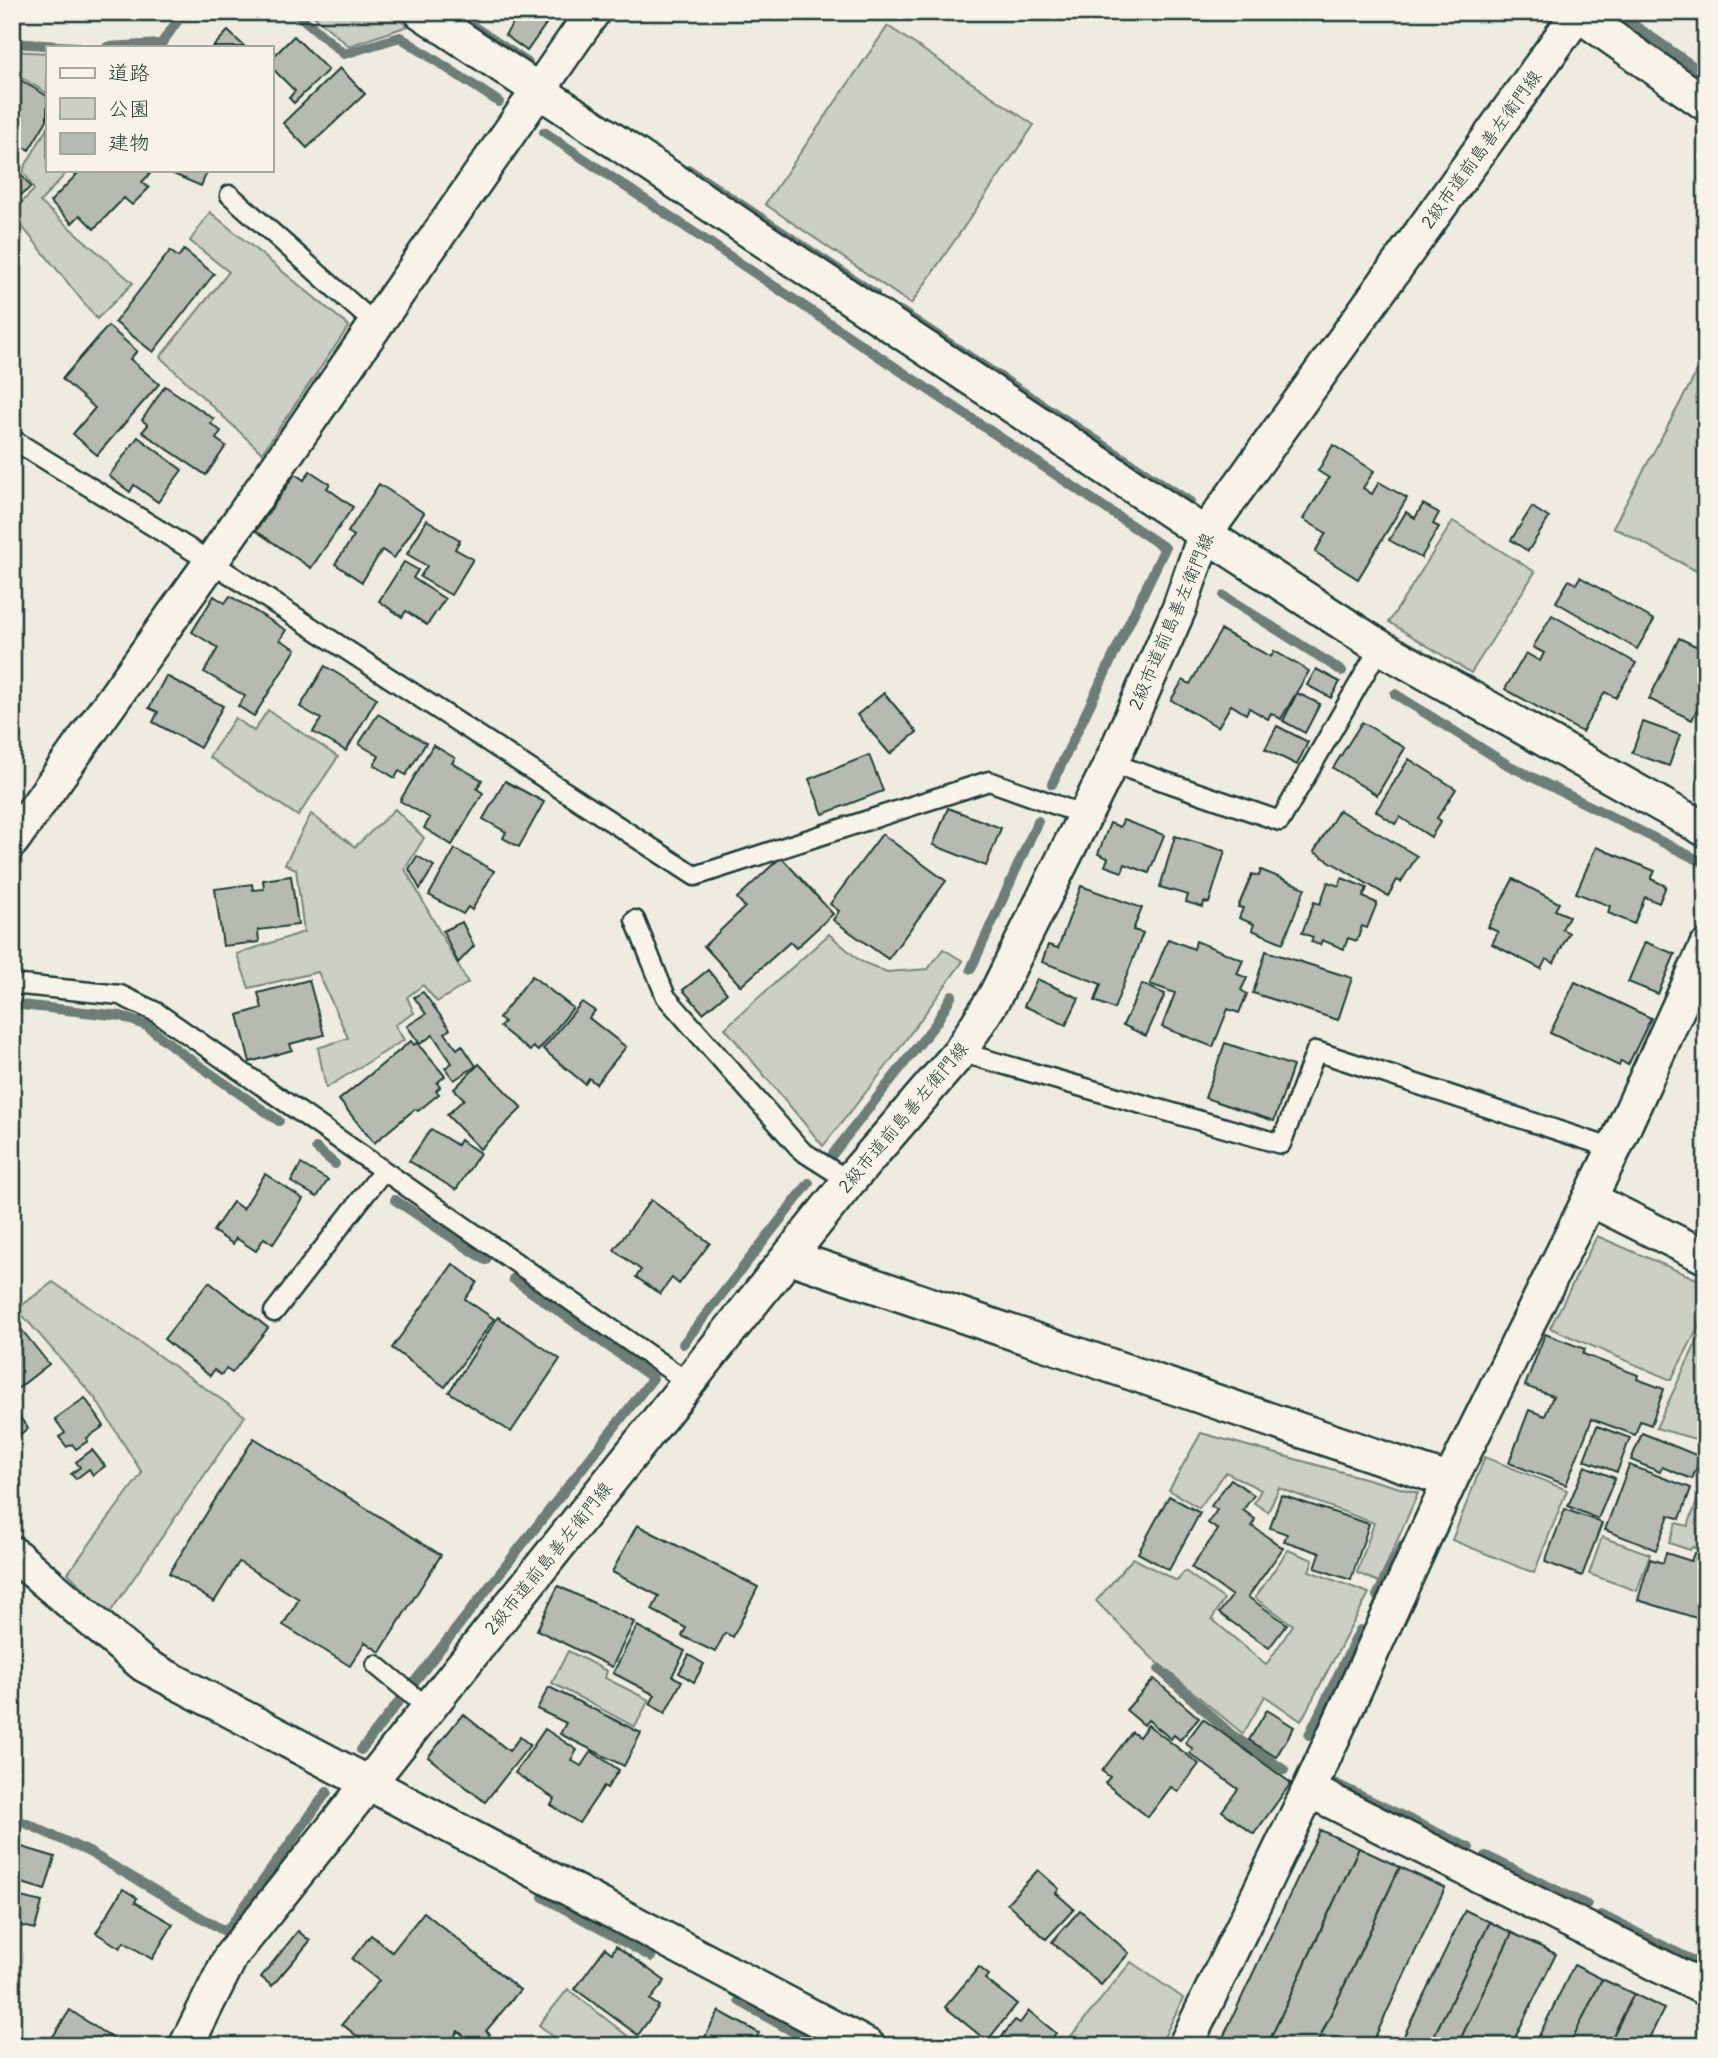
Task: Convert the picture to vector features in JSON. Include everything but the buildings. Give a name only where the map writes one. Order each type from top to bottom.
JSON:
[{"type":"street","points":[[421,12],[1205,534],[1380,647],[1706,830]]},
{"type":"street","points":[[12,841],[211,562],[593,12]]},
{"type":"street","points":[[1577,13],[1706,104]]},
{"type":"street","name":"2級市道前島善左衛門線","points":[[186,2046],[231,1956],[425,1705],[849,1181],[960,1052],[995,996],[1111,762],[1179,609],[1205,534],[1577,13]]},
{"type":"street","points":[[1185,2046],[1309,1790],[1450,1481],[1614,1149],[1706,947]]},
{"type":"street","points":[[1590,1199],[1706,1257]]},
{"type":"street","points":[[790,1257],[1450,1481]]},
{"type":"street","points":[[12,1553],[144,1665],[868,2046]]},
{"type":"street","points":[[1309,1790],[1706,1989]]},
{"type":"lane","points":[[230,195],[376,325]]},
{"type":"lane","points":[[12,439],[211,562],[695,876],[989,781],[1084,815]]},
{"type":"lane","points":[[1111,762],[1280,821],[1380,647]]},
{"type":"lane","points":[[635,920],[666,997],[802,1150],[849,1181]]},
{"type":"lane","points":[[12,984],[120,995],[156,1012],[688,1383]]},
{"type":"lane","points":[[960,1052],[1282,1144],[1316,1052],[1614,1149]]},
{"type":"lane","points":[[274,1312],[383,1171]]},
{"type":"lane","points":[[376,1665],[425,1705]]},
{"type":"green space","points":[[309,12],[386,12],[408,26],[349,46]]},
{"type":"green space","points":[[888,26],[1034,125],[911,304],[765,204]]},
{"type":"green space","points":[[12,51],[46,53],[46,92],[12,72]]},
{"type":"green space","points":[[46,130],[46,172],[67,172],[40,202],[133,283],[97,319],[12,214],[34,190],[23,170]]},
{"type":"green space","points":[[210,212],[349,326],[262,453],[160,357],[229,272],[190,241]]},
{"type":"green space","points":[[1706,355],[1706,576],[1613,527]]},
{"type":"green space","points":[[1453,521],[1535,572],[1471,673],[1389,622]]},
{"type":"green space","points":[[268,710],[338,757],[298,816],[209,757],[235,718],[254,731]]},
{"type":"green space","points":[[395,809],[424,838],[405,869],[468,983],[437,1002],[423,985],[407,997],[414,1013],[395,1025],[404,1040],[326,1088],[318,1048],[348,1038],[318,972],[249,988],[237,954],[304,932],[296,869],[285,864],[311,814],[355,847]]},
{"type":"green space","points":[[829,934],[860,961],[887,972],[928,969],[943,949],[963,961],[886,1067],[823,1146],[725,1028]]},
{"type":"green space","points":[[1597,1236],[1706,1283],[1706,1313],[1671,1380],[1550,1328]]},
{"type":"green space","points":[[53,1282],[245,1416],[109,1614],[68,1573],[142,1473],[95,1398],[17,1309]]},
{"type":"green space","points":[[1706,1322],[1704,1368],[1706,1442],[1656,1428]]},
{"type":"green space","points":[[1201,1433],[1418,1493],[1379,1582],[1357,1573],[1374,1523],[1279,1488],[1268,1512],[1254,1503],[1261,1490],[1226,1472],[1199,1508],[1169,1490]]},
{"type":"green space","points":[[1485,1457],[1567,1490],[1534,1573],[1452,1540]]},
{"type":"green space","points":[[1697,1501],[1706,1503],[1706,1552],[1669,1543],[1676,1523],[1688,1526]]},
{"type":"green space","points":[[1602,1537],[1650,1554],[1637,1591],[1589,1574]]},
{"type":"green space","points":[[1288,1550],[1313,1560],[1309,1571],[1369,1593],[1301,1721],[1265,1696],[1243,1734],[1151,1657],[1096,1601],[1133,1558],[1177,1581],[1185,1571],[1224,1599],[1212,1619],[1266,1665],[1293,1625],[1255,1598]]},
{"type":"green space","points":[[568,1651],[607,1671],[605,1678],[649,1700],[635,1727],[552,1683]]},
{"type":"green space","points":[[1131,1962],[1183,1998],[1160,2046],[1063,2046]]},
{"type":"green space","points":[[568,1989],[634,2041],[631,2046],[565,2046],[539,2025]]},
{"type":"waterway","points":[[125,46],[161,44],[184,12]]},
{"type":"waterway","points":[[295,12],[344,54],[400,37],[499,102]]},
{"type":"waterway","points":[[1617,13],[1706,75]]},
{"type":"waterway","points":[[474,27],[528,63]]},
{"type":"waterway","points":[[12,43],[61,46]]},
{"type":"waterway","points":[[544,132],[1165,548],[1052,784]]},
{"type":"waterway","points":[[689,170],[875,294]]},
{"type":"waterway","points":[[900,311],[1190,502]]},
{"type":"waterway","points":[[1224,596],[1342,671]]},
{"type":"waterway","points":[[1395,694],[1508,765],[1706,864]]},
{"type":"waterway","points":[[971,969],[1038,821]]},
{"type":"waterway","points":[[832,1155],[936,1023],[952,995]]},
{"type":"waterway","points":[[12,1004],[121,1016],[147,1026],[279,1121]]},
{"type":"waterway","points":[[316,1148],[335,1164]]},
{"type":"waterway","points":[[683,1344],[809,1183]]},
{"type":"waterway","points":[[395,1200],[486,1260]]},
{"type":"waterway","points":[[361,1750],[653,1378],[513,1279]]},
{"type":"waterway","points":[[1377,1596],[1402,1546]]},
{"type":"waterway","points":[[1309,1735],[1360,1630]]},
{"type":"waterway","points":[[1159,1669],[1232,1735],[1284,1770]]},
{"type":"waterway","points":[[1334,1783],[1469,1848]]},
{"type":"waterway","points":[[12,1817],[89,1852],[226,1932],[327,1792]]},
{"type":"waterway","points":[[1486,1856],[1587,1905]]},
{"type":"waterway","points":[[543,1897],[651,1957]]},
{"type":"waterway","points":[[1601,1915],[1706,1967]]},
{"type":"waterway","points":[[739,2001],[818,2046]]}]
